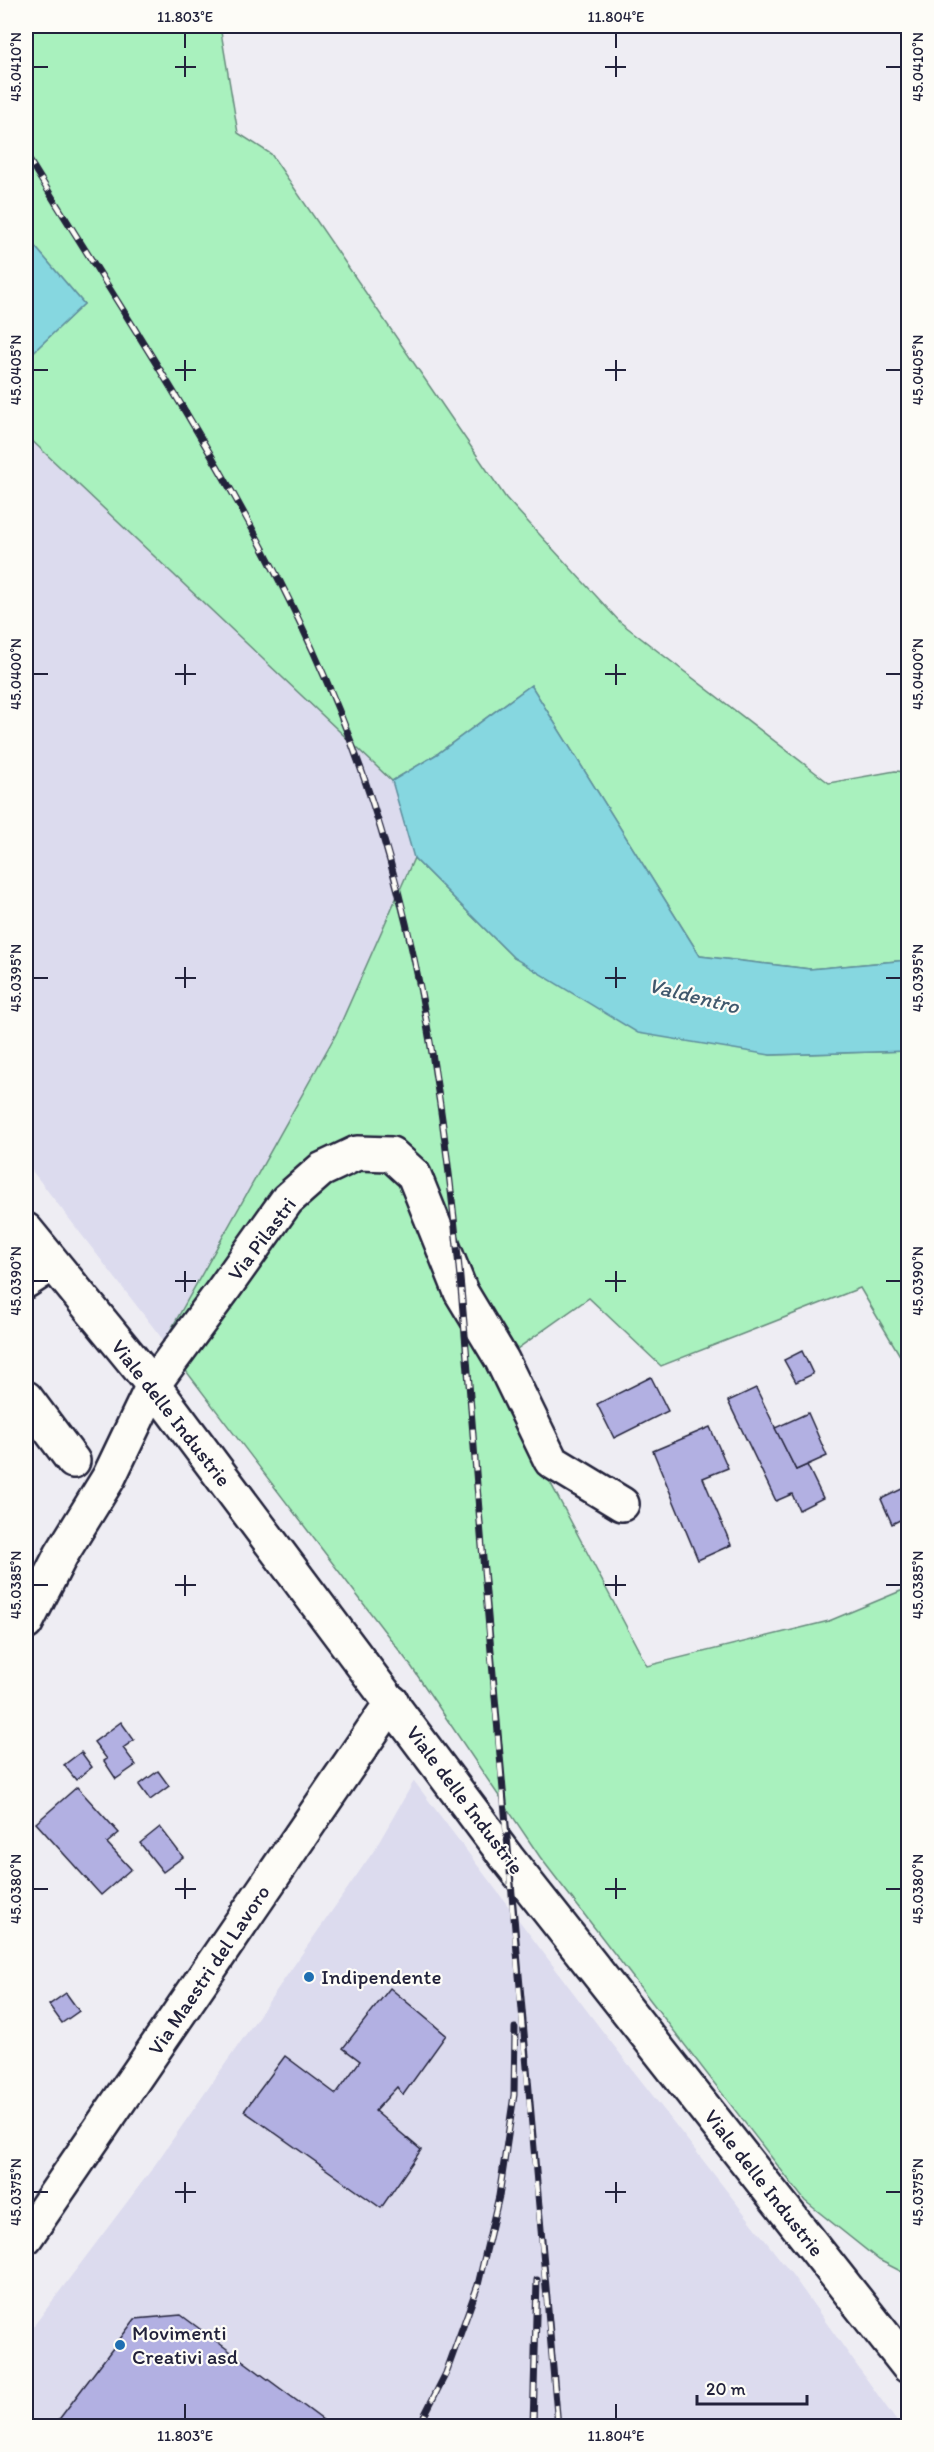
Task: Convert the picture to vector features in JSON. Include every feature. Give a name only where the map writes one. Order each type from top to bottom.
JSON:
[{"type":"street","name":"Via Pilastri","points":[[26,1623],[61,1555],[109,1477],[153,1385],[287,1200],[321,1170],[357,1153],[391,1154],[414,1175],[460,1292],[502,1360],[551,1461],[622,1504]]},
{"type":"street","name":"Viale delle Industrie","points":[[26,1230],[39,1273],[153,1385],[507,1858],[908,2364]]},
{"type":"street","points":[[26,1398],[73,1461]]},
{"type":"street","name":"Via Maestri del Lavoro","points":[[26,2237],[392,1702]]},
{"type":"shaded area","points":[[26,435],[392,781],[414,858],[336,1034],[164,1341],[26,1163]]},
{"type":"shaded area","points":[[414,1781],[597,2024],[793,2276],[900,2426],[26,2426],[26,2336],[152,2169],[375,1849]]},
{"type":"green space","points":[[26,26],[220,26],[238,133],[271,154],[506,498],[620,622],[829,783],[895,771],[908,772],[908,960],[810,969],[700,956],[531,685],[437,754],[392,781],[26,435],[26,359],[84,304],[26,236]]},
{"type":"green space","points":[[414,858],[514,958],[770,1055],[908,1051],[908,1369],[860,1288],[661,1366],[589,1298],[490,1368],[647,1666],[829,1621],[908,1588],[908,2275],[879,2260],[805,2201],[540,1857],[411,1666],[164,1342],[336,1034]]},
{"type":"water","points":[[26,236],[84,304],[26,359]]},
{"type":"water","name":"Valdentro","points":[[531,685],[700,956],[810,969],[908,960],[908,1051],[770,1055],[638,1033],[514,958],[414,858],[392,781],[437,754]]},
{"type":"building","points":[[802,1351],[813,1374],[796,1382],[784,1360]]},
{"type":"building","points":[[651,1377],[668,1411],[614,1438],[597,1404]]},
{"type":"building","points":[[756,1388],[796,1470],[807,1465],[823,1498],[799,1510],[792,1494],[776,1501],[728,1401]]},
{"type":"building","points":[[808,1413],[827,1456],[796,1470],[775,1428]]},
{"type":"building","points":[[710,1427],[728,1468],[703,1478],[731,1545],[698,1560],[653,1451]]},
{"type":"building","points":[[908,1486],[908,1516],[892,1524],[881,1499]]},
{"type":"building","points":[[121,1722],[134,1740],[123,1748],[136,1765],[116,1779],[104,1761],[107,1759],[94,1742]]},
{"type":"building","points":[[81,1752],[92,1767],[76,1780],[64,1765]]},
{"type":"building","points":[[158,1771],[169,1786],[150,1800],[139,1785]]},
{"type":"building","points":[[77,1787],[119,1833],[107,1843],[131,1869],[101,1895],[36,1823]]},
{"type":"building","points":[[160,1827],[183,1857],[163,1872],[140,1843]]},
{"type":"building","points":[[390,1988],[446,2035],[403,2095],[397,2087],[375,2111],[421,2150],[381,2208],[244,2111],[285,2056],[336,2094],[360,2061],[343,2048]]},
{"type":"building","points":[[66,1993],[79,2011],[62,2023],[49,2005]]},
{"type":"building","points":[[181,2315],[331,2426],[54,2426],[135,2319]]},
{"type":"railway","points":[[26,155],[211,455],[294,610],[330,690],[362,772],[392,866],[415,962],[433,1058],[458,1253],[558,2426]]},
{"type":"railway","points":[[419,2426],[446,2373],[478,2285],[499,2196],[514,2095],[515,2028]]},
{"type":"railway","points":[[533,2426],[537,2280]]},
{"type":"place","name":"Indipendente","points":[[309,1977]]},
{"type":"place","name":"Movimenti Creativi asd","points":[[120,2345]]}]
